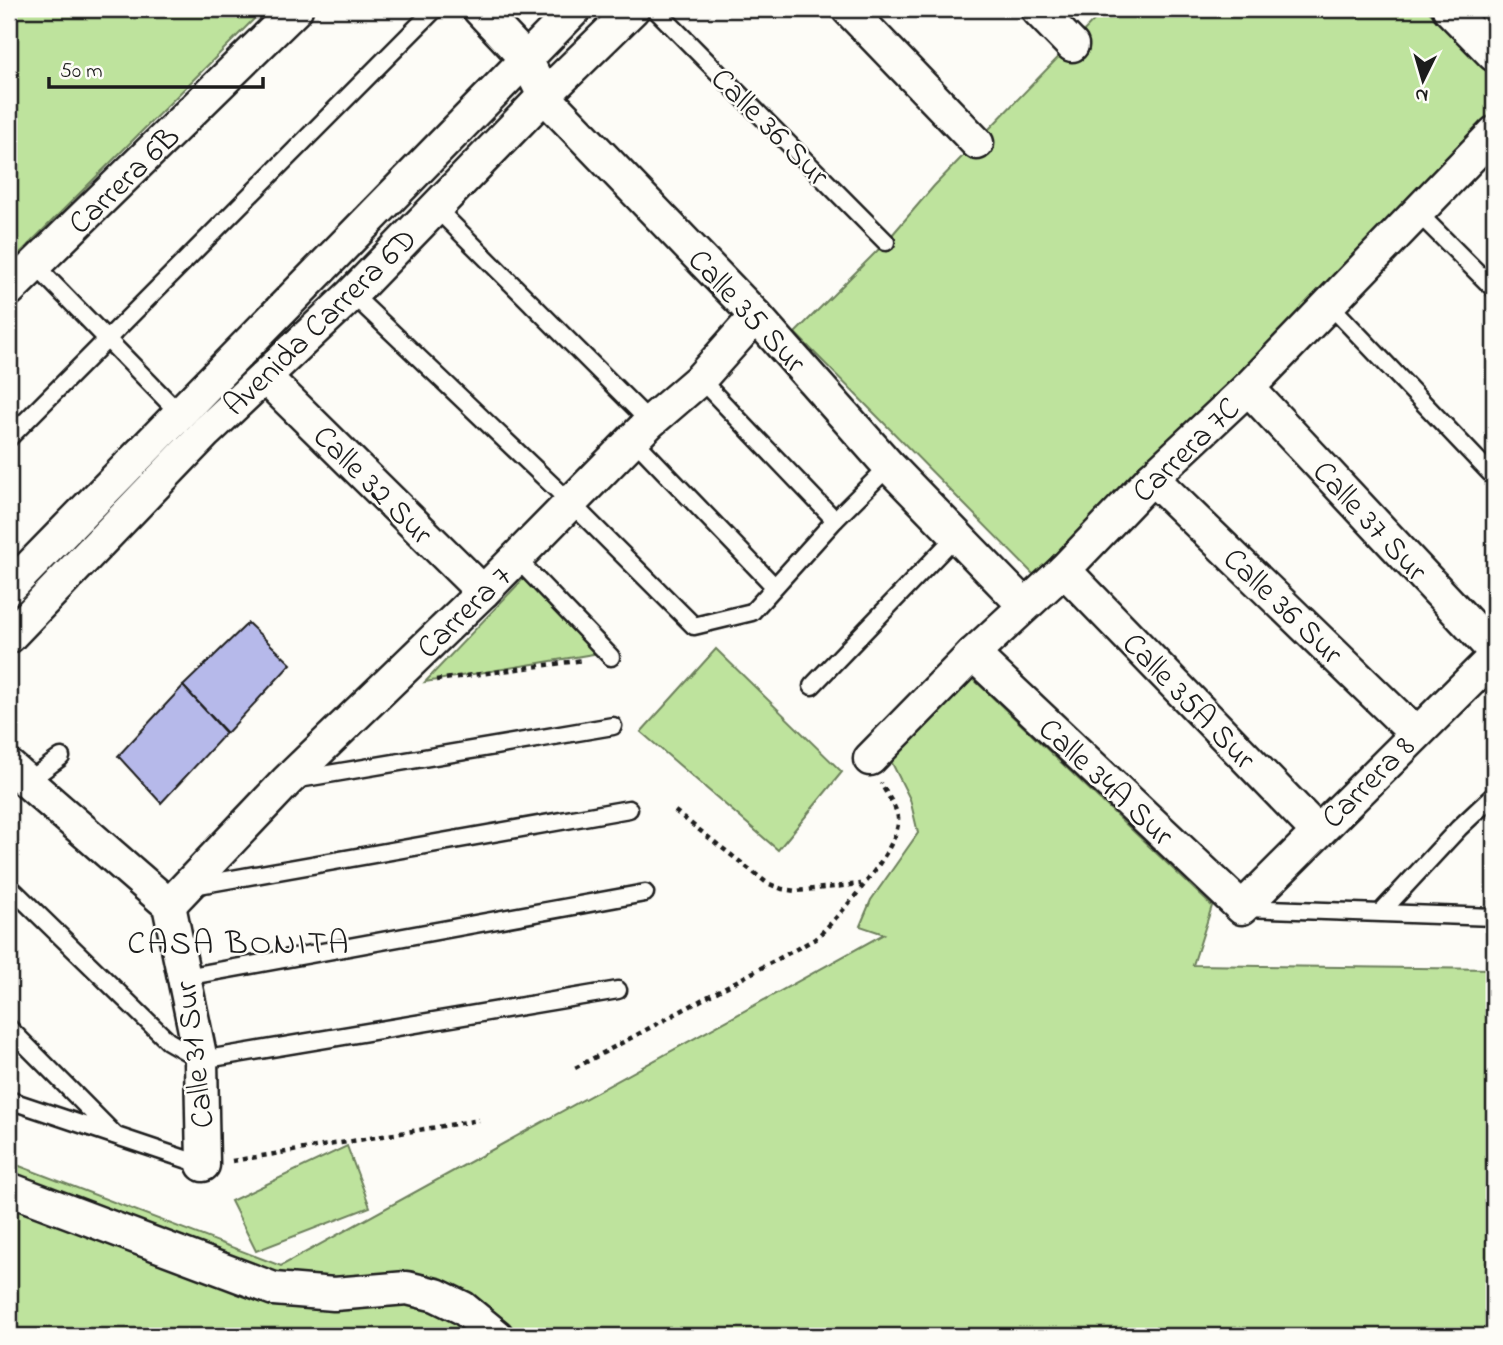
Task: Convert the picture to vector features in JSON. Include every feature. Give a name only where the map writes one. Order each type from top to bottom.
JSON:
[{"type":"street","name":"Carrera 6B","points":[[9,290],[296,9]]},
{"type":"street","name":"Calle 35 Sur","points":[[479,9],[526,59],[544,96],[756,316],[889,466],[1024,605]]},
{"type":"street","name":"Avenida Carrera 6D","points":[[9,588],[575,9]]},
{"type":"street","name":"Avenida Carrera 6D","points":[[9,637],[206,432],[352,294],[544,96],[633,9]]},
{"type":"street","points":[[848,9],[977,143]]},
{"type":"street","points":[[1037,9],[1072,45]]},
{"type":"street","points":[[1449,9],[1494,55]]},
{"type":"street","name":"Carrera 7C","points":[[870,759],[972,654],[1064,570],[1152,478],[1248,388],[1494,133]]},
{"type":"street","name":"Carrera 7","points":[[176,897],[287,781],[517,559],[642,431],[700,379],[756,316]]},
{"type":"street","name":"Calle 32 Sur","points":[[265,377],[483,592]]},
{"type":"street","name":"Calle 37 Sur","points":[[1248,388],[1494,651]]},
{"type":"street","name":"Calle 36 Sur","points":[[1152,478],[1415,733]]},
{"type":"street","name":"Calle 35A Sur","points":[[1064,570],[1317,831]]},
{"type":"street","name":"Calle 34A Sur","points":[[972,654],[1242,908]]},
{"type":"street","name":"Carrera 8","points":[[1242,908],[1494,657]]},
{"type":"street","points":[[14,771],[176,897]]},
{"type":"street","name":"Calle 31 Sur","points":[[176,897],[185,977],[201,1060],[203,1165]]},
{"type":"street","points":[[9,1189],[274,1289],[334,1294],[407,1288],[436,1295],[463,1308],[497,1336]]},
{"type":"lane","points":[[9,438],[435,9]]},
{"type":"lane","name":"Calle 36 Sur","points":[[655,9],[886,243]]},
{"type":"lane","points":[[435,207],[642,431],[774,586]]},
{"type":"lane","points":[[1416,212],[1494,289]]},
{"type":"lane","points":[[35,264],[179,413]]},
{"type":"lane","points":[[352,294],[571,503],[694,626],[752,612],[835,520],[889,466]]},
{"type":"lane","points":[[1330,305],[1494,477]]},
{"type":"lane","points":[[700,379],[835,520]]},
{"type":"lane","points":[[812,686],[957,535]]},
{"type":"lane","points":[[517,559],[611,657]]},
{"type":"lane","points":[[287,781],[613,726]]},
{"type":"lane","points":[[14,771],[61,757]]},
{"type":"lane","points":[[1382,911],[1459,828],[1494,795]]},
{"type":"lane","points":[[176,897],[629,809]]},
{"type":"lane","points":[[9,886],[168,1041],[201,1060],[618,990]]},
{"type":"lane","points":[[185,977],[645,893]]},
{"type":"lane","points":[[1242,908],[1494,917]]},
{"type":"lane","points":[[9,1028],[119,1139]]},
{"type":"lane","points":[[9,1100],[203,1165]]},
{"type":"path","points":[[425,682],[611,657]]},
{"type":"path","points":[[575,1068],[816,939],[845,911],[896,839],[898,817],[870,759]]},
{"type":"path","points":[[675,811],[767,883],[782,889],[862,884]]},
{"type":"path","points":[[203,1165],[480,1120]]},
{"type":"green space","points":[[9,9],[264,9],[9,264]]},
{"type":"green space","points":[[1105,9],[1426,9],[1494,74],[1494,119],[1035,576],[795,333],[886,242],[934,186]]},
{"type":"green space","points":[[525,577],[599,653],[425,682]]},
{"type":"green space","points":[[716,649],[842,772],[778,850],[641,732]]},
{"type":"green space","points":[[970,676],[1212,906],[1193,965],[1494,969],[1494,1336],[9,1336],[9,1162],[281,1266],[884,934],[860,926],[871,900],[918,833],[910,799],[887,753]]},
{"type":"green space","points":[[347,1146],[370,1207],[256,1251],[231,1201]]},
{"type":"building","points":[[248,623],[291,664],[227,733],[183,686]]},
{"type":"building","points":[[183,686],[226,733],[161,803],[118,756]]},
{"type":"district","name":"CASA BONITA","points":[[239,941]]}]
